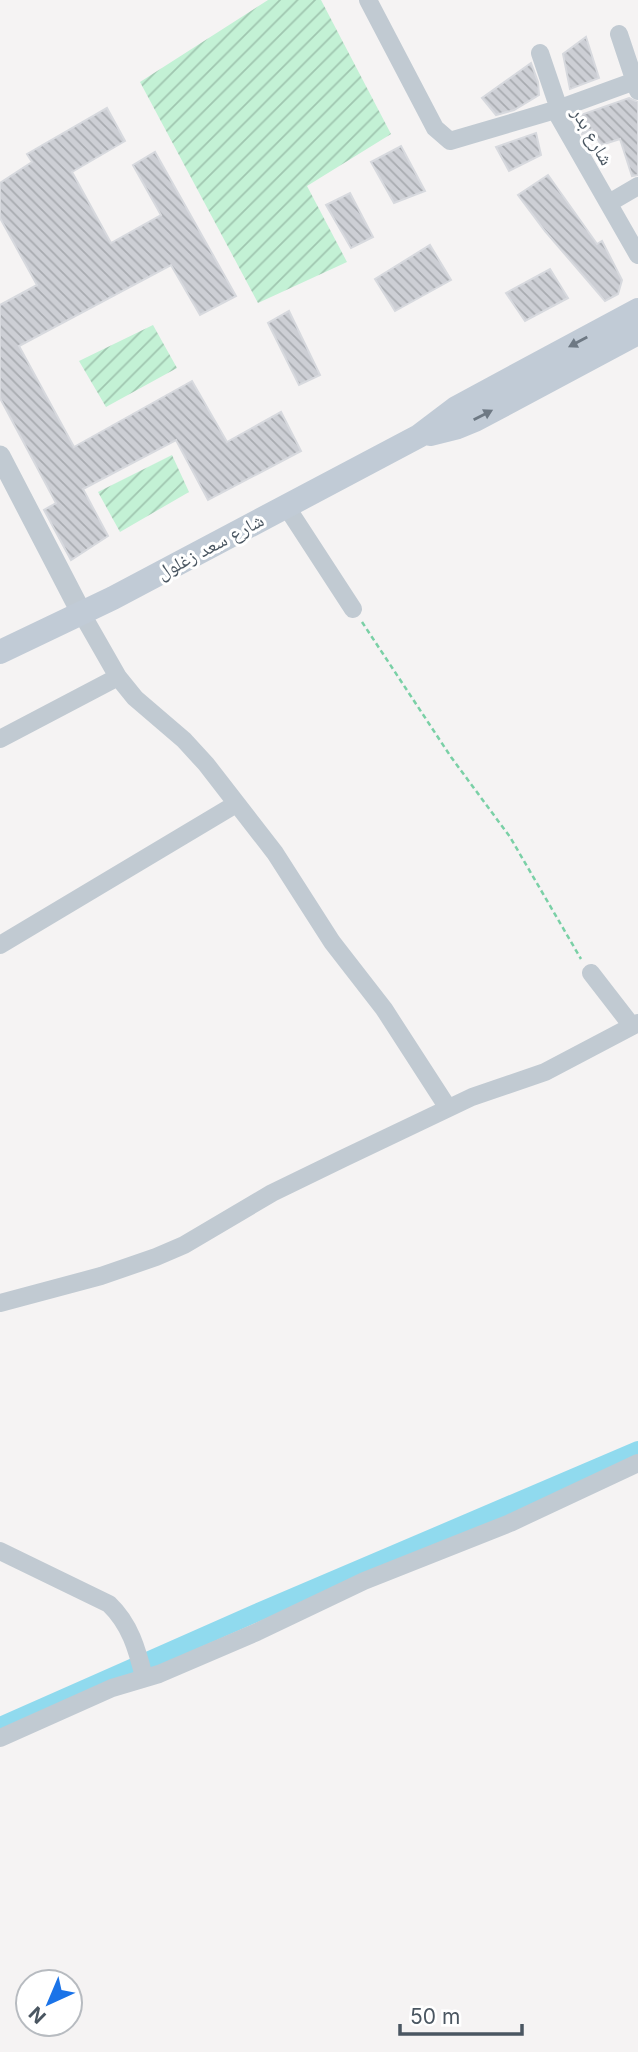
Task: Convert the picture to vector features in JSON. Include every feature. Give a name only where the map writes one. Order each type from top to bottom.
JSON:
[{"type":"main road","name":"شارع سعد زغلول","points":[[0,652],[82,614],[419,436],[456,408],[638,310]]},
{"type":"main road","name":"شارع سعد زغلول","points":[[419,436],[443,432],[475,420],[638,333]]},
{"type":"street","points":[[368,0],[435,128],[450,141],[636,86],[620,34]]},
{"type":"street","name":"شارع بدر","points":[[540,53],[557,110],[638,255]]},
{"type":"street","points":[[608,203],[638,186]]},
{"type":"street","points":[[0,456],[118,677],[135,698],[184,740],[206,764],[275,853],[332,942],[384,1009],[448,1108]]},
{"type":"street","points":[[286,506],[353,609]]},
{"type":"street","points":[[0,739],[118,677]]},
{"type":"street","points":[[0,945],[236,804]]},
{"type":"street","points":[[0,1303],[132,1267],[165,1253],[272,1193],[448,1108],[545,1072],[635,1025],[591,973]]},
{"type":"street","points":[[0,1738],[143,1674],[159,1674],[257,1632],[364,1581],[510,1523],[638,1463]]},
{"type":"street","points":[[0,1551],[109,1604],[122,1617],[131,1634],[143,1674]]},
{"type":"path","points":[[353,609],[451,757],[510,837],[575,952],[591,973]]},
{"type":"green space","points":[[268,0],[321,0],[391,134],[307,186],[347,262],[258,303],[140,82]]},
{"type":"green space","points":[[153,325],[177,368],[106,407],[79,361]]},
{"type":"green space","points":[[172,455],[189,492],[120,532],[98,492]]},
{"type":"building","points":[[586,37],[599,78],[570,89],[563,54]]},
{"type":"building","points":[[531,63],[538,82],[539,95],[514,110],[496,115],[482,98]]},
{"type":"building","points":[[629,98],[638,102],[638,175],[632,176],[620,139],[601,145],[592,129],[582,134],[575,117]]},
{"type":"building","points":[[107,108],[125,141],[72,172],[111,243],[161,215],[133,165],[155,152],[236,296],[200,315],[171,265],[19,346],[74,447],[192,381],[227,442],[281,412],[301,451],[208,500],[176,440],[83,489],[108,536],[71,560],[44,510],[56,503],[0,398],[0,305],[37,285],[0,218],[0,183],[32,162],[27,154]]},
{"type":"building","points":[[536,133],[541,155],[509,171],[496,147]]},
{"type":"building","points":[[401,146],[425,191],[394,203],[371,162]]},
{"type":"building","points":[[548,175],[597,244],[602,241],[622,280],[618,294],[605,301],[518,195]]},
{"type":"building","points":[[350,193],[373,237],[351,248],[326,205]]},
{"type":"building","points":[[430,245],[451,280],[395,311],[375,279]]},
{"type":"building","points":[[550,269],[568,298],[525,321],[506,293]]},
{"type":"building","points":[[289,311],[320,375],[299,385],[268,323]]},
{"type":"waterway","points":[[0,1726],[638,1450]]}]
